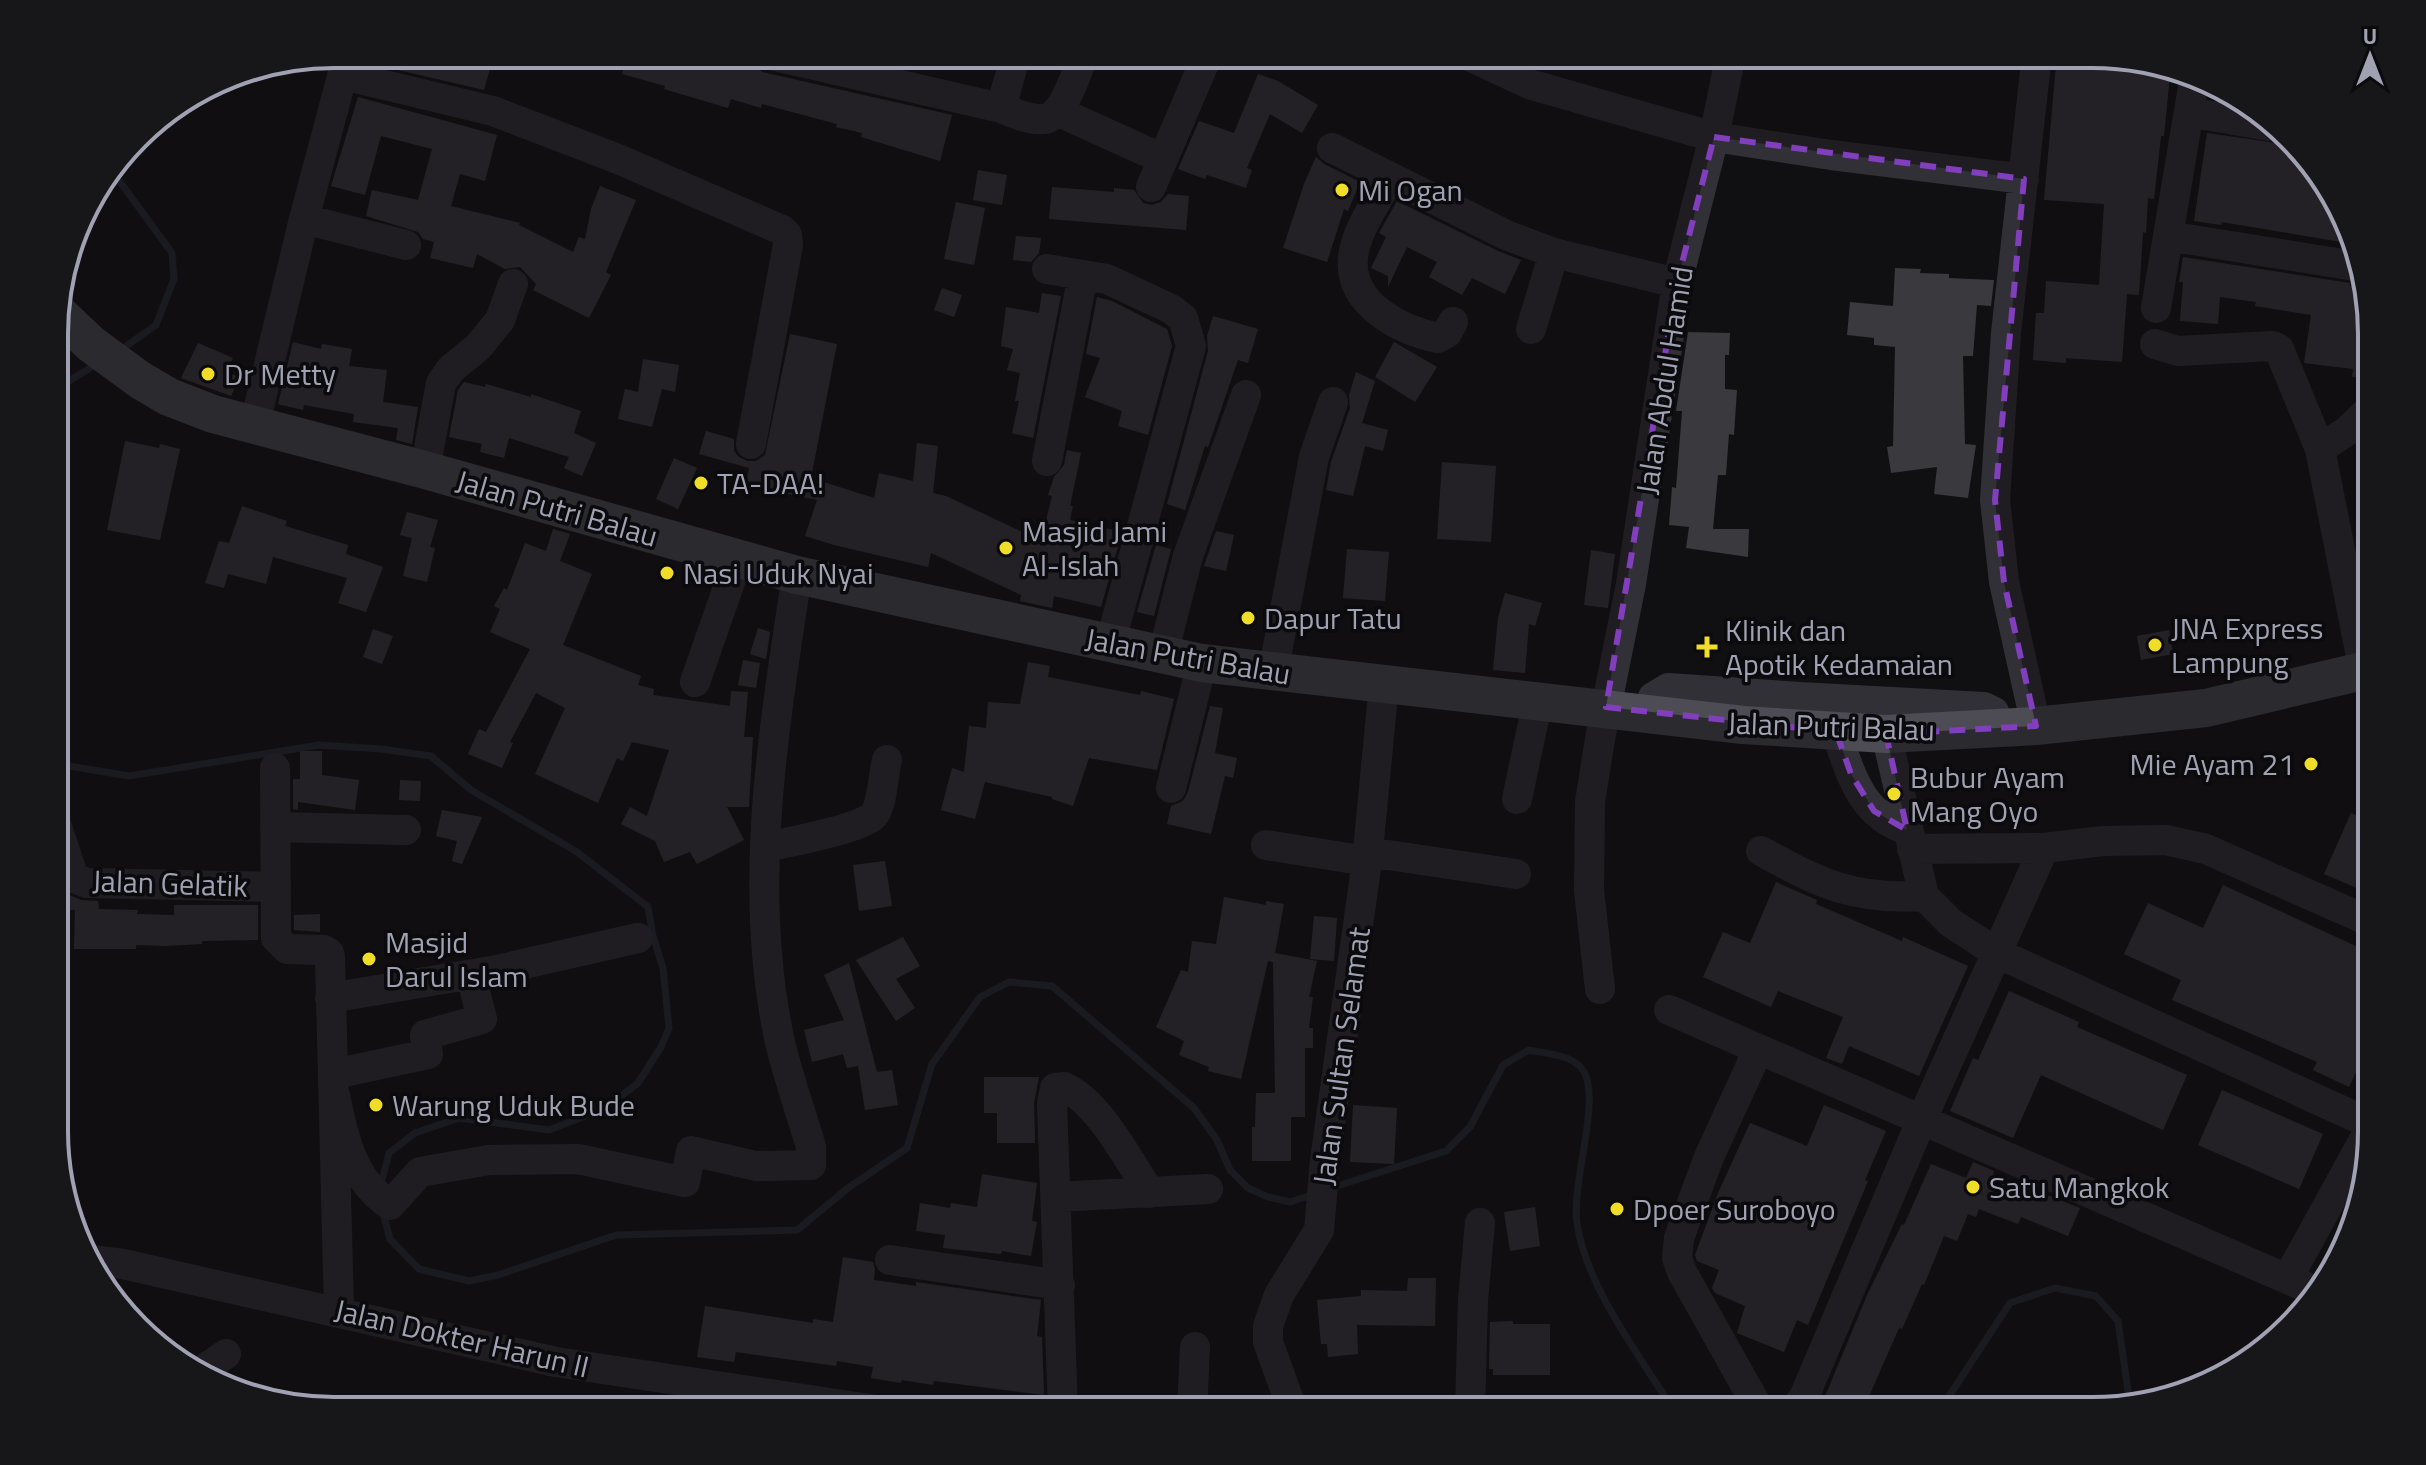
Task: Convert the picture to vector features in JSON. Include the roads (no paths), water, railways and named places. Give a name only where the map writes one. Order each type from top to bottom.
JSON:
[{"type":"main road","name":"Jalan Putri Balau","points":[[69,323],[91,344],[140,380],[184,403],[254,427],[425,470],[797,575],[1202,663],[1649,713],[1812,719],[1886,734],[2018,727],[2206,708],[2357,673]]},
{"type":"street","points":[[254,427],[304,219],[345,68]]},
{"type":"street","points":[[356,68],[493,111],[645,170],[782,230],[787,235],[788,245],[751,444]]},
{"type":"street","points":[[827,68],[1001,108],[1030,118],[1046,119],[1057,111],[1077,68]]},
{"type":"street","points":[[1001,108],[1012,68]]},
{"type":"street","points":[[1151,187],[1202,68]]},
{"type":"street","points":[[1495,68],[1529,84],[1714,137],[2024,179]]},
{"type":"street","name":"Jalan Abdul Hamid","points":[[1600,989],[1589,890],[1590,802],[1636,553],[1677,283],[1728,68]]},
{"type":"street","points":[[2018,727],[1995,500],[2006,333],[2036,68]]},
{"type":"street","points":[[2156,308],[2193,88]]},
{"type":"street","points":[[1057,111],[1163,159]]},
{"type":"street","points":[[2189,112],[2255,123]]},
{"type":"street","points":[[1332,148],[1506,235],[1554,253],[1677,283]]},
{"type":"street","points":[[1389,178],[1357,239],[1352,258],[1356,284],[1373,309],[1416,333],[1438,338],[1447,333],[1453,322]]},
{"type":"street","points":[[304,219],[406,245]]},
{"type":"street","points":[[2168,236],[2348,265]]},
{"type":"street","points":[[1531,329],[1554,253]]},
{"type":"street","points":[[1047,269],[1107,279],[1171,309],[1183,318],[1191,346],[1110,644]]},
{"type":"street","points":[[1047,461],[1083,275]]},
{"type":"street","points":[[425,470],[441,383],[500,320],[513,284]]},
{"type":"street","points":[[2155,344],[2178,351],[2273,346],[2279,349],[2320,449],[2357,619]]},
{"type":"street","points":[[1163,654],[1188,556],[1246,395]]},
{"type":"street","points":[[1273,673],[1314,457],[1333,402]]},
{"type":"street","points":[[2320,449],[2357,421]]},
{"type":"street","points":[[695,682],[738,559]]},
{"type":"street","points":[[334,1084],[350,1157],[379,1196],[390,1205],[420,1172],[471,1162],[578,1159],[685,1182],[691,1151],[756,1166],[811,1165],[811,1147],[778,1028],[765,906],[771,753],[797,575]]},
{"type":"street","points":[[1171,788],[1202,663]]},
{"type":"street","name":"Jalan Sultan Selamat","points":[[1288,1396],[1268,1342],[1268,1326],[1279,1295],[1319,1230],[1325,1160],[1368,856],[1384,684]]},
{"type":"street","points":[[1517,799],[1538,700]]},
{"type":"street","points":[[1812,719],[1984,707],[2018,727]]},
{"type":"street","points":[[1812,719],[1874,811],[1910,839],[2044,848],[2103,841],[2166,840],[2206,849],[2357,916]]},
{"type":"street","points":[[1886,734],[1924,896],[1951,923],[1997,953],[2357,1119]]},
{"type":"street","points":[[766,847],[839,830],[869,819],[877,807],[887,760]]},
{"type":"street","points":[[275,768],[276,938],[287,949],[324,950],[329,953],[339,1311]]},
{"type":"street","points":[[275,827],[406,830]]},
{"type":"street","points":[[1266,845],[1516,874]]},
{"type":"street","points":[[1804,1396],[1922,1119],[2044,848]]},
{"type":"street","points":[[1761,851],[1807,877],[1862,895],[1924,896]]},
{"type":"street","name":"Jalan Gelatik","points":[[68,860],[74,878],[87,883],[276,887]]},
{"type":"street","points":[[330,998],[471,975],[638,938]]},
{"type":"street","points":[[334,1084],[428,1054],[425,1035],[482,1019],[471,975]]},
{"type":"street","points":[[1669,1010],[2302,1284],[2356,1160]]},
{"type":"street","points":[[1752,1396],[1682,1272],[1677,1248],[1709,1157],[1758,1050]]},
{"type":"street","points":[[1063,1397],[1052,1095],[1055,1088],[1064,1087],[1083,1098],[1150,1193]]},
{"type":"street","points":[[1056,1197],[1208,1189]]},
{"type":"street","points":[[1470,1396],[1473,1300],[1480,1223]]},
{"type":"street","points":[[890,1260],[1060,1285]]},
{"type":"street","name":"Jalan Dokter Harun II","points":[[102,1261],[723,1397]]},
{"type":"street","points":[[1192,1397],[1195,1347]]},
{"type":"street","points":[[209,1365],[226,1354]]},
{"type":"waterway","points":[[118,179],[172,253],[174,279],[156,325],[119,351]]},
{"type":"waterway","points":[[68,382],[98,363]]},
{"type":"waterway","points":[[68,766],[129,776],[319,745],[431,756],[471,790],[577,852],[648,907],[663,968],[669,1028],[638,1083],[615,1101],[549,1130],[459,1118],[415,1133],[389,1153],[380,1188]]},
{"type":"waterway","points":[[383,1212],[390,1239],[419,1269],[469,1281],[498,1275],[616,1235],[797,1230],[848,1188],[907,1148],[932,1064],[980,997],[1009,982],[1052,986],[1194,1108],[1217,1140],[1230,1170],[1248,1188],[1290,1202],[1315,1194]]},
{"type":"waterway","points":[[1331,1188],[1446,1151],[1470,1127],[1503,1065],[1529,1050],[1574,1062],[1584,1072],[1589,1103],[1576,1206],[1582,1247],[1616,1320],[1665,1396]]},
{"type":"waterway","points":[[1949,1396],[2010,1303],[2055,1288],[2096,1296],[2118,1321],[2128,1394]]},
{"type":"place","name":"Mi Ogan","points":[[1342,190]]},
{"type":"place","name":"Dr Metty","points":[[208,374]]},
{"type":"place","name":"TA-DAA!","points":[[701,483]]},
{"type":"place","name":"Masjid Jami Al-Islah","points":[[1006,548]]},
{"type":"place","name":"Nasi Uduk Nyai","points":[[667,573]]},
{"type":"place","name":"Dapur Tatu","points":[[1248,618]]},
{"type":"place","name":"JNA Express Lampung","points":[[2155,645]]},
{"type":"place","name":"Klinik dan Apotik Kedamaian","points":[[1707,647]]},
{"type":"place","name":"Mie Ayam 21","points":[[2311,764]]},
{"type":"place","name":"Bubur Ayam Mang Oyo","points":[[1894,794]]},
{"type":"place","name":"Masjid Darul Islam","points":[[369,959]]},
{"type":"place","name":"Warung Uduk Bude","points":[[376,1105]]},
{"type":"place","name":"Satu Mangkok","points":[[1973,1187]]},
{"type":"place","name":"Dpoer Suroboyo","points":[[1617,1209]]}]
